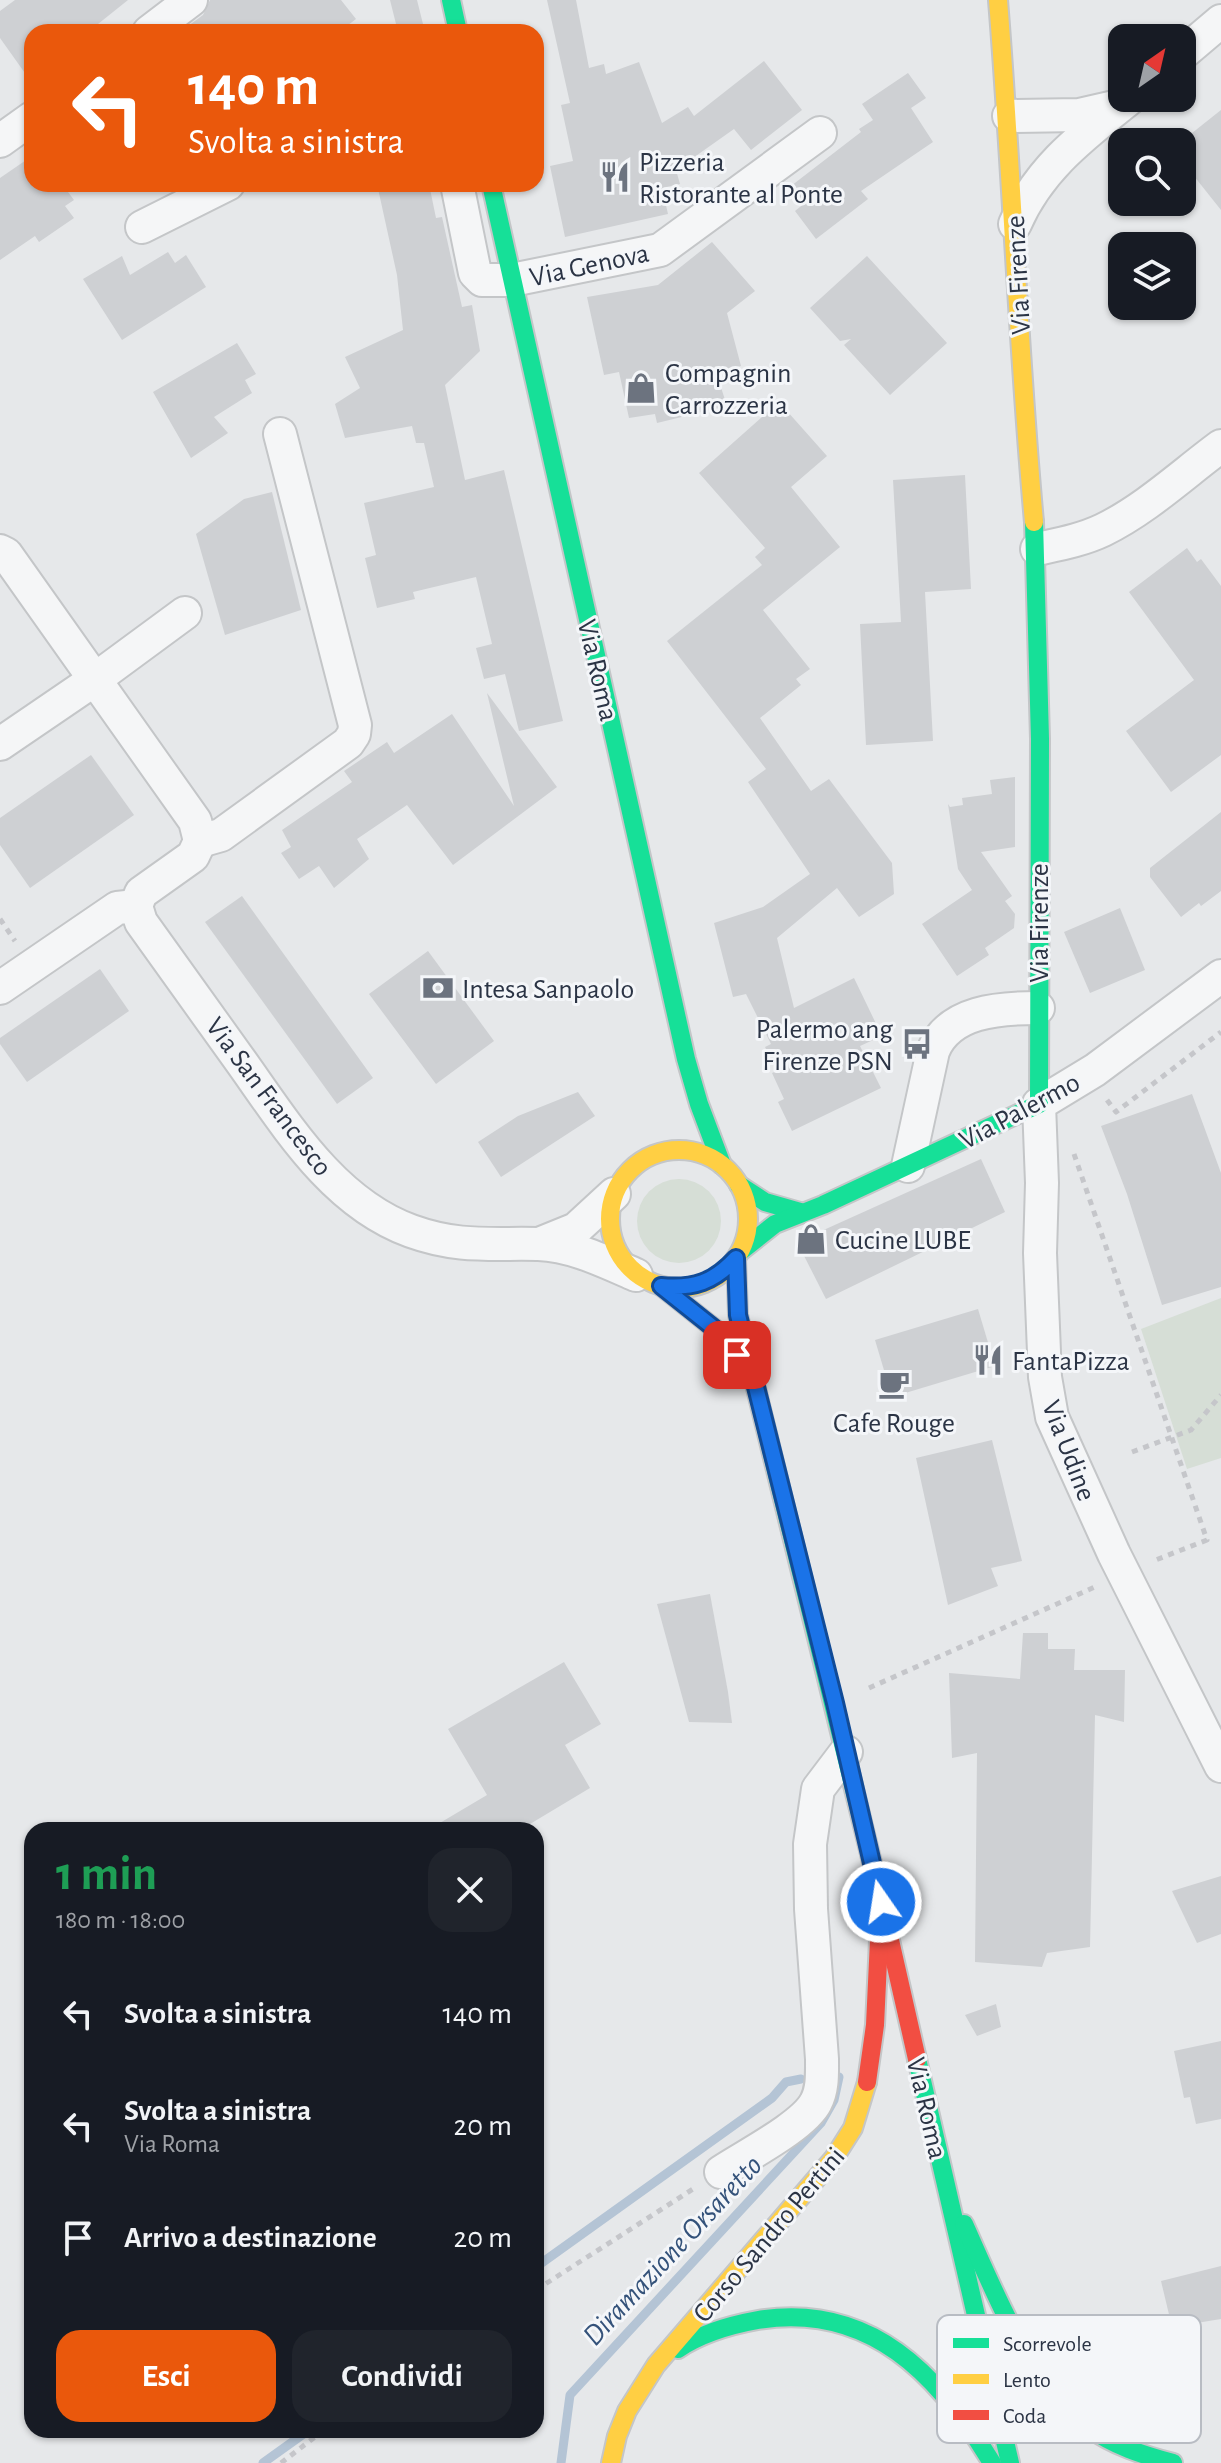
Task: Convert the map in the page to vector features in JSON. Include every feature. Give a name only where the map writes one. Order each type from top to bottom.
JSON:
[{"type":"street","points":[[160,24],[191,0]]},
{"type":"street","points":[[451,0],[456,24]]},
{"type":"street","name":"Via Firenze","points":[[998,0],[1010,130],[1024,414],[1037,549],[1039,1104]]},
{"type":"street","points":[[1196,42],[1221,21]]},
{"type":"street","points":[[1076,142],[1048,153],[1030,154],[1010,130],[1108,110]]},
{"type":"street","points":[[1014,225],[1041,177],[1076,142],[1113,112]]},
{"type":"street","points":[[0,141],[24,124]]},
{"type":"street","name":"Via Genova","points":[[512,280],[660,250],[820,133]]},
{"type":"street","points":[[142,227],[212,192]]},
{"type":"street","points":[[459,192],[475,273],[482,280],[512,280]]},
{"type":"street","name":"Via Roma","points":[[493,192],[686,1059],[722,1165]]},
{"type":"street","points":[[200,841],[221,835],[348,743],[354,734],[355,725],[280,434]]},
{"type":"street","points":[[1037,549],[1076,541],[1104,529],[1130,514],[1221,446]]},
{"type":"street","points":[[0,551],[6,554],[195,821],[200,841],[193,856],[141,893],[136,906],[117,908],[0,988]]},
{"type":"street","points":[[0,744],[185,613]]},
{"type":"street","name":"Via San Francesco","points":[[136,906],[141,922],[261,1090],[327,1174],[355,1199],[410,1231],[481,1246],[539,1244],[572,1250],[649,1280]]},
{"type":"street","name":"Via Palermo","points":[[739,1255],[775,1224],[823,1205],[1039,1104],[1095,1070],[1221,976]]},
{"type":"street","name":"Via Firenze","points":[[908,1166],[938,1038],[951,1026],[990,1011],[1038,1008]]},
{"type":"street","name":"Via Roma","points":[[677,1099],[686,1059]]},
{"type":"street","name":"Via Udine","points":[[1039,1104],[1045,1377],[1052,1417],[1114,1554],[1221,1766]]},
{"type":"street","points":[[664,1134],[626,1175],[614,1194],[610,1212],[616,1248],[649,1280],[682,1288],[703,1284],[722,1274],[739,1255],[748,1227],[747,1205],[739,1185]]},
{"type":"street","points":[[642,1160],[661,1152],[683,1150],[703,1154],[722,1165],[739,1185],[765,1202],[800,1212]]},
{"type":"street","name":"Via San Francesco","points":[[539,1244],[576,1229],[614,1194]]},
{"type":"street","name":"Via Roma","points":[[739,1255],[738,1315],[835,1703],[976,2315]]},
{"type":"street","name":"Via Roma","points":[[649,1280],[720,1333],[754,1377]]},
{"type":"street","points":[[721,2172],[796,2124],[816,2103],[822,2079],[822,2059],[811,1909],[810,1844],[818,1789],[846,1752]]},
{"type":"street","name":"Corso Sandro Pertini","points":[[611,2463],[623,2419],[656,2365],[798,2203],[836,2156],[852,2129],[869,2065],[881,1902]]},
{"type":"street","points":[[943,2174],[1008,2315]]},
{"type":"street","name":"Corso Sandro Pertini","points":[[656,2365],[682,2346],[720,2329],[764,2317],[809,2315],[854,2326],[898,2349],[937,2384]]},
{"type":"street","name":"Corso Sandro Pertini","points":[[980,2443],[992,2463]]},
{"type":"street","name":"Via Roma","points":[[1006,2443],[1010,2463]]},
{"type":"street","points":[[1111,2443],[1144,2457],[1173,2463]]},
{"type":"path","points":[[1102,1093],[1116,1112],[1221,1032]]},
{"type":"path","points":[[1071,1144],[1207,1540],[1142,1565]]},
{"type":"path","points":[[1132,1452],[1191,1430],[1221,1395]]},
{"type":"path","points":[[835,1703],[1100,1585]]},
{"type":"path","points":[[544,2285],[721,2172]]},
{"type":"path","points":[[281,2463],[314,2438]]},
{"type":"shaded area","points":[[679,1179],[695,1182],[709,1191],[718,1205],[721,1221],[718,1237],[709,1251],[695,1260],[679,1263],[663,1260],[649,1251],[640,1237],[637,1221],[640,1205],[649,1191],[663,1182]]},
{"type":"shaded area","points":[[1221,1298],[1221,1458],[1187,1469],[1141,1329]]},
{"type":"building","points":[[15,0],[128,0],[98,24],[24,24],[24,72],[0,38],[0,11]]},
{"type":"building","points":[[210,0],[341,0],[356,19],[349,24],[191,24],[203,15]]},
{"type":"building","points":[[390,0],[417,0],[423,24],[396,24]]},
{"type":"building","points":[[547,0],[576,0],[589,68],[604,64],[606,74],[639,62],[662,123],[688,107],[694,116],[764,61],[802,110],[751,150],[734,129],[676,170],[680,184],[662,188],[668,214],[565,237],[550,166],[573,161],[561,105],[570,103]]},
{"type":"building","points":[[908,73],[926,98],[911,108],[933,142],[861,191],[868,199],[816,239],[795,211],[805,203],[791,186],[861,132],[859,129],[873,120],[862,104]]},
{"type":"building","points":[[1221,110],[1221,210],[1196,179],[1196,130]]},
{"type":"building","points":[[24,162],[24,192],[68,192],[74,200],[65,206],[74,218],[39,242],[35,236],[0,260],[0,178]]},
{"type":"building","points":[[379,192],[431,192],[436,218],[442,217],[462,307],[472,305],[480,351],[445,385],[465,480],[504,470],[563,721],[519,731],[505,674],[484,679],[476,648],[492,644],[476,577],[413,592],[415,599],[377,608],[365,558],[376,555],[364,503],[434,487],[424,443],[416,443],[412,426],[345,438],[335,404],[360,388],[345,357],[403,330],[397,275]]},
{"type":"building","points":[[712,242],[755,291],[727,313],[741,366],[716,372],[727,406],[657,423],[655,414],[629,418],[619,372],[604,375],[587,297],[658,285]]},
{"type":"building","points":[[168,252],[175,263],[186,255],[206,287],[122,340],[83,279],[122,256],[130,275]]},
{"type":"building","points":[[867,256],[947,343],[890,395],[844,345],[851,339],[840,341],[810,308]]},
{"type":"building","points":[[237,343],[256,374],[245,380],[252,393],[214,417],[228,433],[191,458],[153,392]]},
{"type":"building","points":[[779,402],[827,456],[791,487],[840,547],[763,610],[810,669],[796,679],[801,685],[760,718],[811,791],[829,779],[892,863],[894,894],[859,917],[837,888],[777,938],[794,1008],[854,978],[882,1036],[860,1046],[881,1088],[792,1131],[778,1102],[784,1099],[772,1073],[777,1071],[765,1047],[771,1044],[746,994],[733,997],[714,923],[763,907],[810,874],[748,782],[766,769],[667,641],[762,565],[755,557],[765,548],[699,473]]},
{"type":"building","points":[[965,475],[971,589],[925,592],[933,741],[866,745],[860,624],[901,622],[893,480]]},
{"type":"building","points":[[272,492],[301,610],[225,635],[196,534],[244,499]]},
{"type":"building","points":[[1187,548],[1197,562],[1201,559],[1221,586],[1221,755],[1171,792],[1126,731],[1194,680],[1129,592]]},
{"type":"building","points":[[487,693],[557,787],[453,865],[407,805],[357,839],[369,859],[334,888],[319,866],[299,879],[281,853],[291,847],[282,830],[352,782],[344,771],[387,742],[394,753],[452,714],[514,806]]},
{"type":"building","points":[[91,755],[134,815],[30,888],[0,845],[0,818]]},
{"type":"building","points":[[1015,777],[1015,847],[981,852],[1012,896],[1005,901],[1015,914],[1014,928],[985,948],[989,955],[957,976],[922,924],[972,890],[958,869],[948,804],[950,807],[963,805],[962,798],[992,794],[990,780]]},
{"type":"building","points":[[1221,812],[1221,891],[1181,917],[1150,877],[1150,868]]},
{"type":"building","points":[[242,896],[373,1078],[337,1104],[205,922]]},
{"type":"building","points":[[1120,908],[1145,970],[1090,993],[1064,932]]},
{"type":"building","points":[[428,951],[494,1041],[436,1084],[369,994]]},
{"type":"building","points":[[100,969],[129,1011],[27,1082],[0,1044],[0,1038]]},
{"type":"building","points":[[578,1092],[595,1116],[501,1177],[478,1142],[518,1116]]},
{"type":"building","points":[[1192,1094],[1221,1173],[1221,1287],[1162,1305],[1127,1194],[1101,1126]]},
{"type":"building","points":[[981,1159],[1005,1212],[826,1299],[797,1242]]},
{"type":"building","points":[[978,1309],[995,1366],[892,1397],[875,1340]]},
{"type":"building","points":[[992,1440],[1022,1561],[991,1568],[998,1586],[948,1605],[916,1458]]},
{"type":"building","points":[[710,1594],[732,1723],[689,1722],[657,1604]]},
{"type":"building","points":[[1023,1633],[1048,1633],[1048,1649],[1075,1649],[1074,1670],[1125,1670],[1124,1722],[1095,1715],[1090,1947],[1047,1953],[1042,1967],[975,1962],[977,1753],[952,1758],[949,1673],[1020,1679]]},
{"type":"building","points":[[564,1662],[601,1724],[565,1745],[590,1788],[533,1822],[441,1822],[487,1795],[448,1729]]},
{"type":"building","points":[[1221,1876],[1221,1934],[1197,1943],[1172,1891]]},
{"type":"building","points":[[996,2004],[1001,2027],[977,2036],[965,2015]]},
{"type":"building","points":[[1221,2041],[1221,2119],[1196,2124],[1190,2097],[1184,2098],[1174,2051]]},
{"type":"building","points":[[1221,2266],[1221,2319],[1201,2322],[1201,2315],[1169,2315],[1161,2281]]},
{"type":"waterway","name":"Diramazione Orsaretto","points":[[561,2463],[570,2395],[821,2123],[834,2100],[839,2077]]},
{"type":"waterway","name":"Diramazione Orsaretto","points":[[544,2261],[772,2098],[786,2082],[801,2079]]},
{"type":"waterway","name":"Diramazione Orsaretto","points":[[263,2463],[298,2438]]},
{"type":"traffic: fast","points":[[451,0],[456,24]]},
{"type":"traffic: fast","points":[[493,192],[686,1059],[722,1165]]},
{"type":"traffic: fast","points":[[741,1251],[775,1224],[823,1205],[1039,1104],[1040,739],[1034,522]]},
{"type":"traffic: fast","points":[[739,1185],[765,1202],[800,1212]]},
{"type":"traffic: fast","points":[[736,1258],[738,1315],[877,1883]]},
{"type":"traffic: fast","points":[[917,2059],[976,2315]]},
{"type":"traffic: fast","points":[[964,2224],[1006,2315]]},
{"type":"traffic: fast","points":[[678,2349],[716,2330],[758,2320],[798,2317],[834,2322],[867,2334],[897,2352],[937,2388]]},
{"type":"traffic: fast","points":[[979,2443],[992,2463]]},
{"type":"traffic: fast","points":[[1005,2443],[1010,2463]]},
{"type":"traffic: fast","points":[[1114,2443],[1173,2463]]},
{"type":"traffic: slow","points":[[998,0],[1034,522]]},
{"type":"traffic: slow","points":[[679,1150],[705,1155],[728,1170],[743,1193],[748,1219],[743,1245],[728,1268],[705,1283],[679,1288],[653,1283],[630,1268],[615,1245],[610,1219],[615,1193],[630,1170],[653,1155],[679,1150]]},
{"type":"traffic: slow","points":[[661,1286],[720,1333],[748,1370]]},
{"type":"traffic: slow","points":[[611,2463],[627,2411],[656,2365],[834,2158],[853,2128],[867,2082]]},
{"type":"traffic: jam","points":[[877,1883],[917,2059]]},
{"type":"traffic: jam","points":[[867,2082],[875,2025],[880,1919]]},
{"type":"place","name":"Pizzeria Ristorante al Ponte","points":[[615,177]]},
{"type":"place","name":"Compagnin Carrozzeria","points":[[641,388]]},
{"type":"place","name":"Intesa Sanpaolo","points":[[438,988]]},
{"type":"place","name":"Palermo ang Firenze PSN","points":[[917,1044]]},
{"type":"place","name":"Cucine LUBE","points":[[811,1239]]},
{"type":"place","name":"FantaPizza","points":[[988,1360]]},
{"type":"place","name":"Cafe Rouge","points":[[894,1384]]},
{"type":"route","points":[[737,1355],[720,1333],[661,1286],[682,1288],[703,1284],[722,1274],[736,1258],[738,1315],[835,1703],[881,1902]]}]
